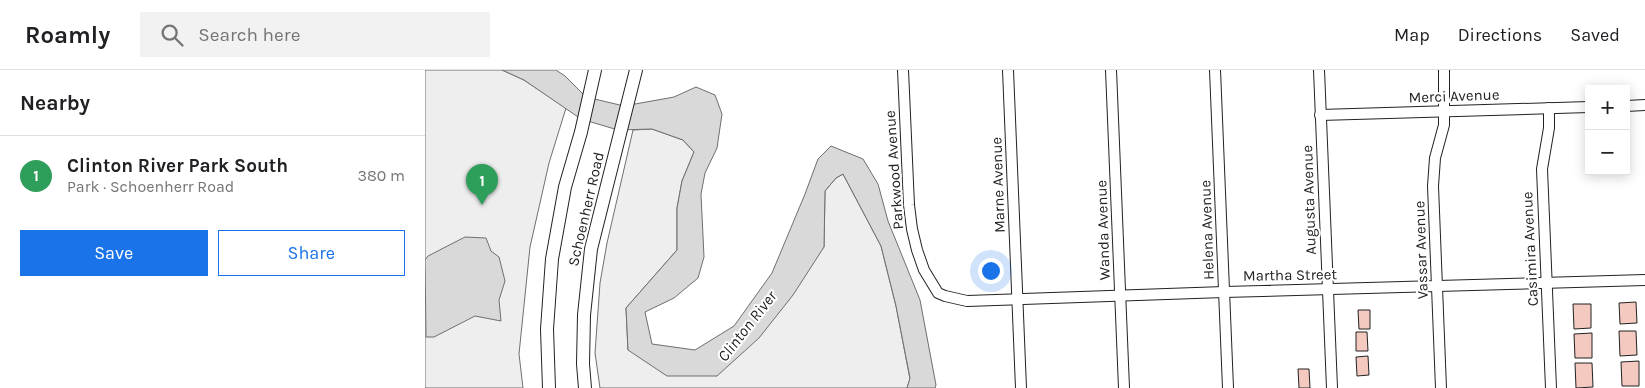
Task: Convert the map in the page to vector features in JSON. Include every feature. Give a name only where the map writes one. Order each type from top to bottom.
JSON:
[{"type":"main road","name":"Schoenherr Road","points":[[549,388],[547,329],[552,259],[565,187],[581,132],[595,70]]},
{"type":"main road","name":"Schoenherr Road","points":[[585,388],[583,343],[586,289],[591,249],[636,70]]},
{"type":"street","name":"Parkwood Avenue","points":[[903,70],[912,229],[923,270],[938,293]]},
{"type":"street","name":"Marne Avenue","points":[[1008,70],[1021,388]]},
{"type":"street","name":"Wanda Avenue","points":[[1111,70],[1124,388]]},
{"type":"street","name":"Helena Avenue","points":[[1215,70],[1228,388]]},
{"type":"street","name":"Augusta Avenue","points":[[1319,70],[1332,388]]},
{"type":"street","name":"Vassar Avenue","points":[[1441,388],[1433,171],[1443,134],[1444,70]]},
{"type":"street","points":[[1630,106],[1645,106]]},
{"type":"street","name":"Merci Avenue","points":[[1321,115],[1585,107]]},
{"type":"street","name":"Casimira Avenue","points":[[1549,108],[1549,128],[1542,169],[1551,388]]},
{"type":"street","name":"Martha Street","points":[[938,293],[967,301],[1645,280]]},
{"type":"shaded area","points":[[425,70],[502,70],[524,80],[566,108],[549,163],[530,247],[519,354],[523,388],[425,388]]},
{"type":"shaded area","points":[[652,129],[683,140],[694,152],[682,181],[677,208],[677,250],[626,308],[628,350],[717,376],[824,247],[825,191],[836,178],[843,174],[881,246],[896,306],[910,379],[907,388],[600,388],[595,353],[600,283],[607,243],[633,130]]},
{"type":"water","name":"Clinton River","points":[[502,70],[556,70],[565,76],[586,97],[624,106],[674,97],[696,87],[715,95],[722,114],[717,148],[705,173],[701,194],[704,257],[698,278],[674,298],[645,312],[652,344],[695,350],[734,326],[772,273],[818,159],[831,146],[863,159],[878,184],[888,221],[920,300],[935,388],[907,388],[910,378],[896,306],[881,246],[843,174],[836,178],[825,191],[824,247],[793,295],[759,338],[717,376],[667,376],[628,350],[626,308],[677,250],[677,208],[682,181],[694,152],[683,140],[652,129],[618,130],[581,119],[524,80]]},
{"type":"water","points":[[465,237],[486,238],[491,251],[499,257],[505,281],[499,300],[501,321],[475,316],[434,337],[426,337],[425,260],[428,256]]},
{"type":"building","points":[[1636,302],[1637,323],[1620,324],[1619,303]]},
{"type":"building","points":[[1573,304],[1591,304],[1591,328],[1574,329]]},
{"type":"building","points":[[1358,310],[1370,310],[1370,329],[1359,329]]},
{"type":"building","points":[[1619,331],[1636,331],[1637,355],[1620,356]]},
{"type":"building","points":[[1356,332],[1367,332],[1368,351],[1356,351]]},
{"type":"building","points":[[1592,333],[1592,358],[1575,358],[1574,334]]},
{"type":"building","points":[[1368,356],[1369,375],[1357,376],[1356,357]]},
{"type":"building","points":[[1639,361],[1639,386],[1622,386],[1621,362]]},
{"type":"building","points":[[1575,363],[1592,363],[1593,387],[1576,388]]},
{"type":"building","points":[[1298,369],[1309,369],[1310,388],[1299,388]]},
{"type":"place","name":"Clinton River Park South","points":[[482,205]]}]
